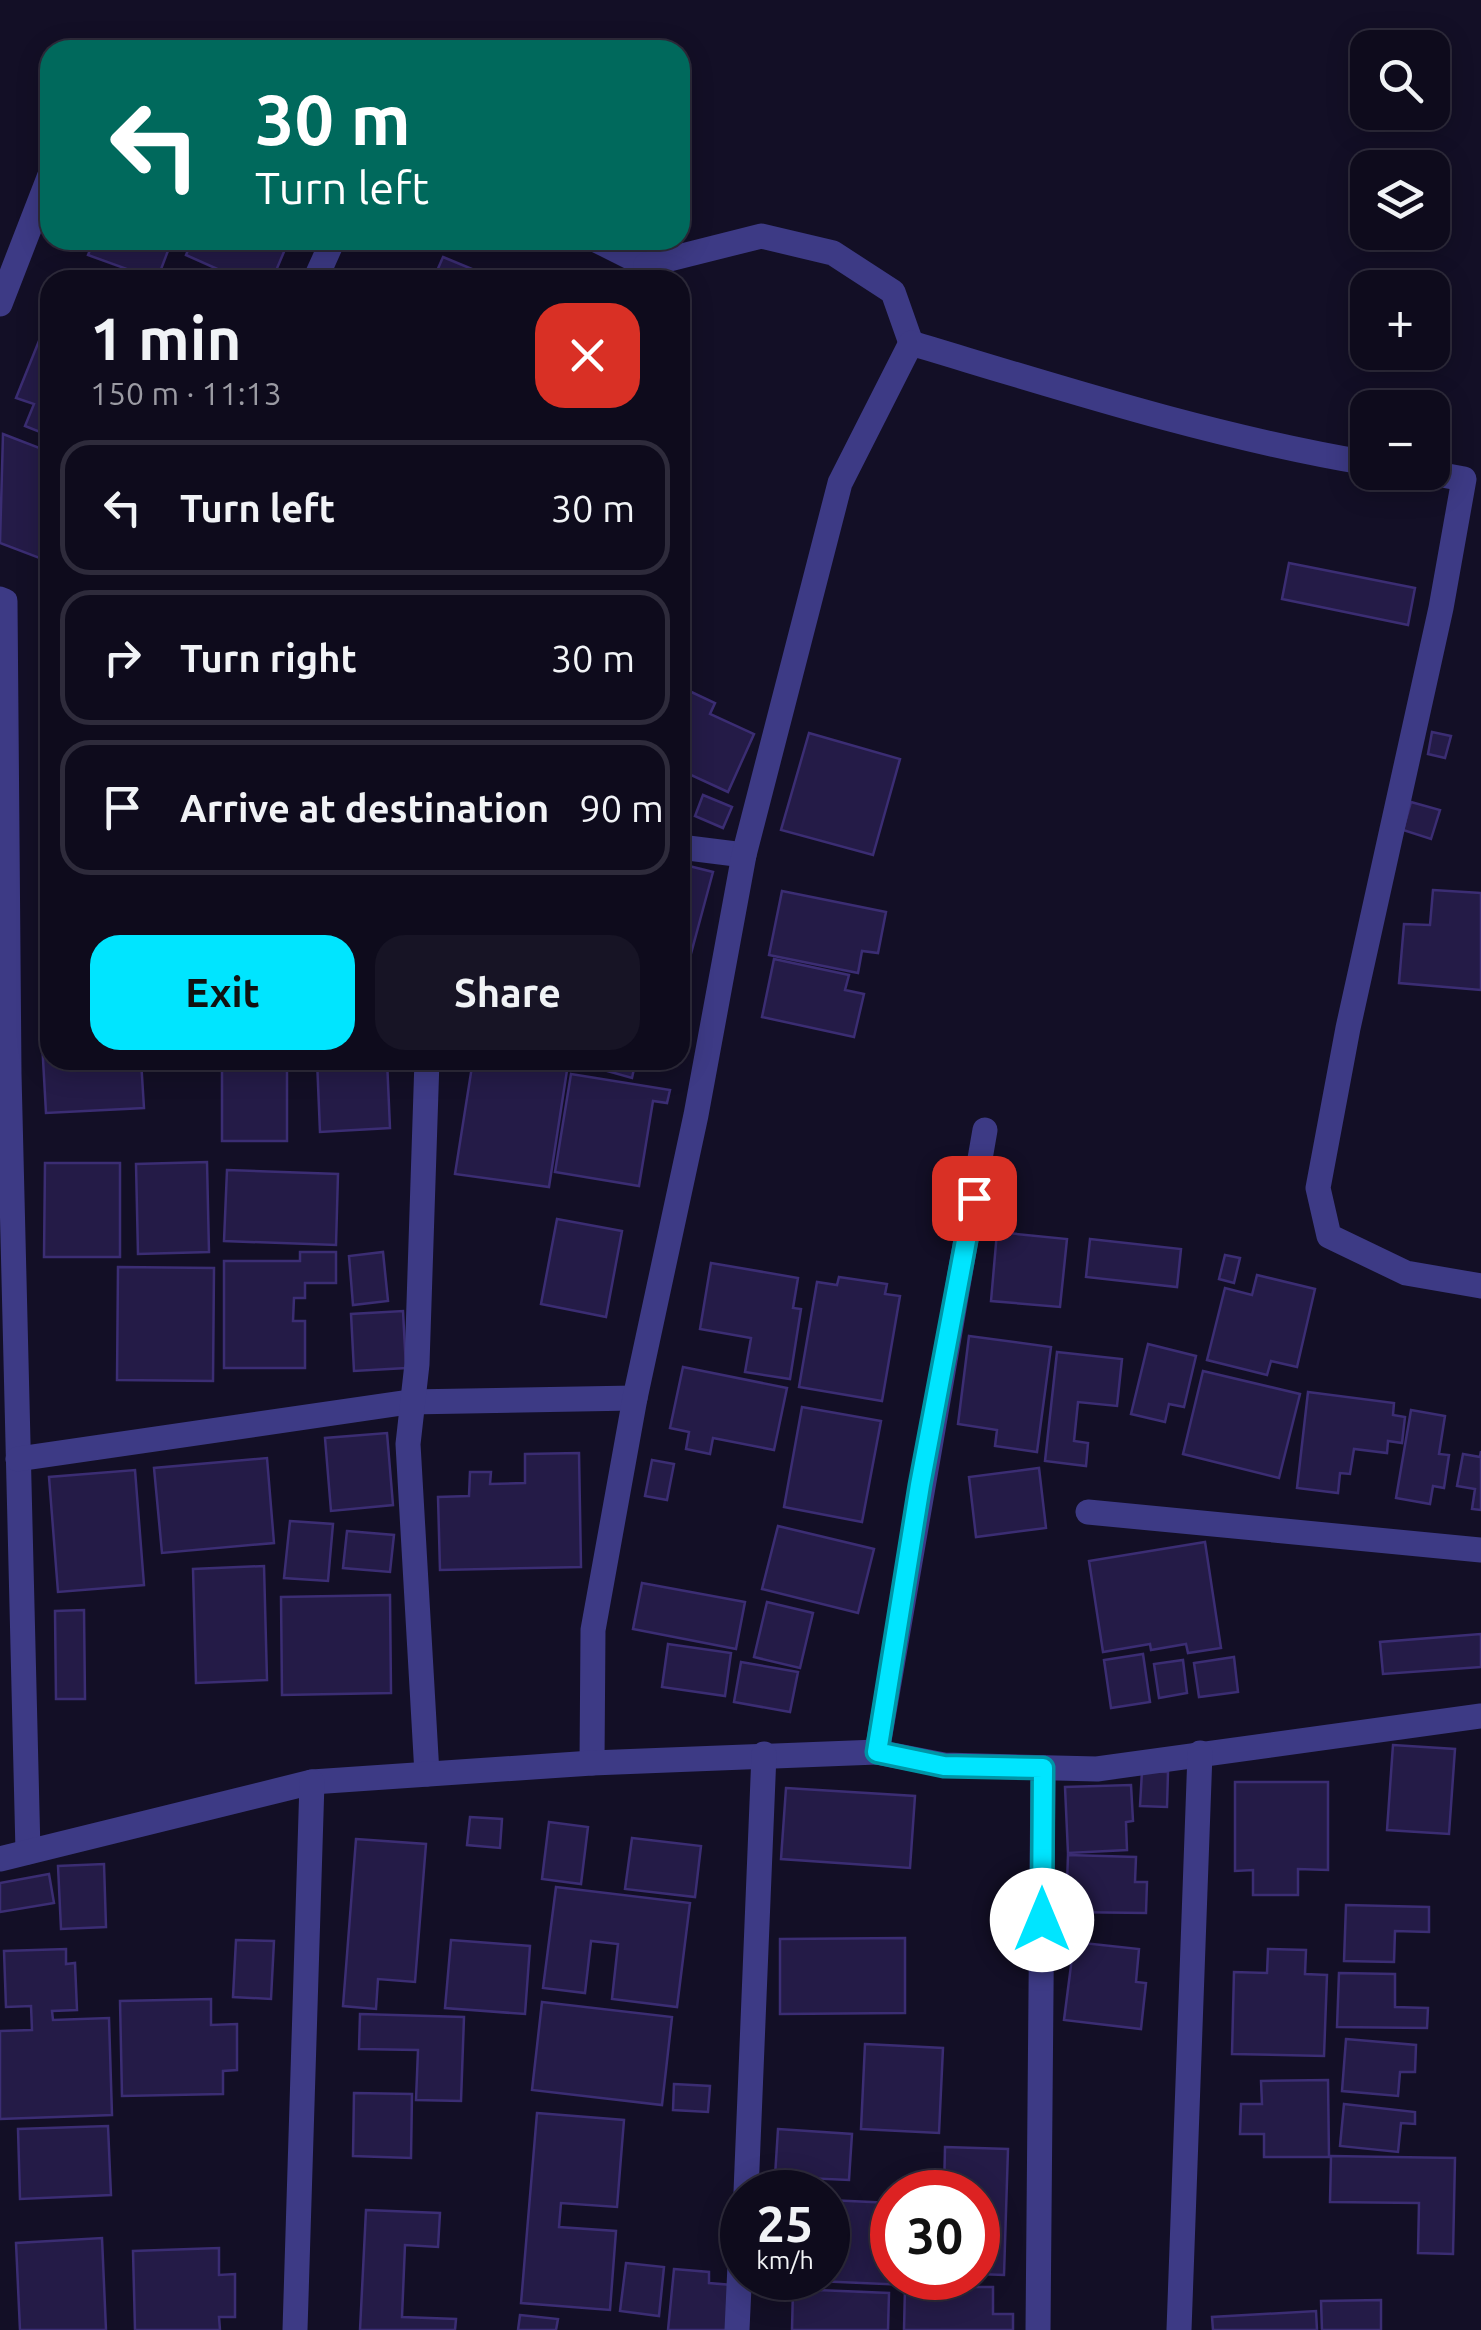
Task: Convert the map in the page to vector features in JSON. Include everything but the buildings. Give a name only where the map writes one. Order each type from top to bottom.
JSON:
[{"type":"street","points":[[0,304],[40,201]]},
{"type":"street","points":[[592,1763],[593,1630],[635,1398],[696,1116],[744,855],[840,483],[911,344],[893,292],[834,253],[761,236],[649,270]]},
{"type":"street","points":[[610,250],[639,270]]},
{"type":"street","points":[[911,344],[1078,393],[1350,460]]},
{"type":"street","points":[[1450,476],[1464,479],[1441,608],[1352,1008],[1318,1188],[1329,1236],[1406,1273],[1481,1286]]},
{"type":"street","points":[[0,599],[5,602],[28,1852]]},
{"type":"street","points":[[690,847],[744,855]]},
{"type":"street","points":[[427,1070],[417,1364],[409,1402],[408,1444],[427,1774]]},
{"type":"street","points":[[877,1752],[985,1130]]},
{"type":"street","points":[[18,1459],[409,1402],[635,1398]]},
{"type":"street","points":[[1088,1512],[1481,1550]]},
{"type":"street","points":[[0,1859],[312,1782],[592,1763],[877,1752],[944,1766],[1097,1769],[1481,1716]]},
{"type":"street","points":[[1178,2330],[1200,1753]]},
{"type":"street","points":[[747,2170],[764,1754]]},
{"type":"street","points":[[1038,2330],[1043,1768]]},
{"type":"street","points":[[295,2330],[312,1782]]},
{"type":"street","points":[[736,2330],[738,2300]]},
{"type":"route","points":[[974,1198],[920,1485],[877,1752],[944,1766],[1043,1768],[1042,1920]]}]
